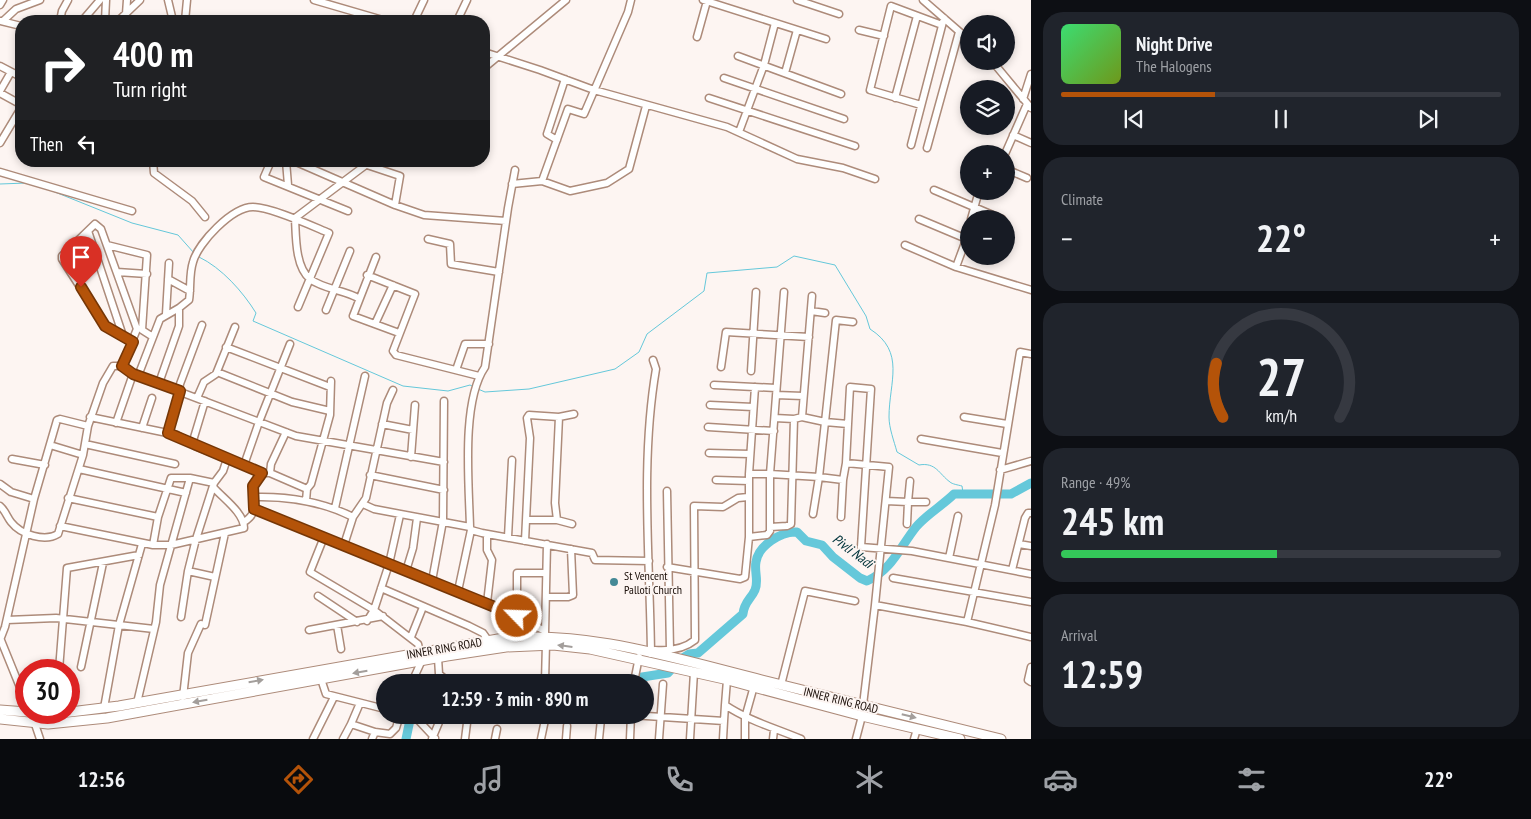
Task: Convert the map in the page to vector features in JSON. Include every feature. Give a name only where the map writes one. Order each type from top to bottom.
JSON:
[{"type":"highway","name":"INNER RING ROAD","points":[[80,720],[107,718],[321,679],[488,640],[545,634],[585,640],[640,656],[651,652],[668,658],[1001,739]]},
{"type":"highway","name":"INNER RING ROAD","points":[[80,710],[137,703],[422,656],[438,658],[506,647],[546,646],[668,658],[684,670],[960,739]]},
{"type":"highway","name":"INNER RING ROAD","points":[[0,710],[15,711]]},
{"type":"highway","name":"INNER RING ROAD","points":[[0,719],[15,721]]},
{"type":"street","points":[[0,5],[3,0]]},
{"type":"street","points":[[2,21],[16,9],[40,0]]},
{"type":"street","points":[[61,15],[68,0]]},
{"type":"street","points":[[87,15],[100,0]]},
{"type":"street","points":[[100,0],[104,15]]},
{"type":"street","points":[[123,15],[127,0]]},
{"type":"street","points":[[125,15],[140,0]]},
{"type":"street","points":[[168,0],[171,15]]},
{"type":"street","points":[[185,15],[186,0]]},
{"type":"street","points":[[314,0],[332,2],[369,15]]},
{"type":"street","points":[[417,15],[424,0]]},
{"type":"street","points":[[460,15],[466,0]]},
{"type":"street","points":[[490,63],[566,0]]},
{"type":"street","points":[[542,181],[568,109],[584,114],[628,12],[631,0]]},
{"type":"street","points":[[797,0],[839,14]]},
{"type":"street","points":[[923,0],[943,22],[959,32],[927,148]]},
{"type":"street","points":[[697,37],[705,1],[826,40]]},
{"type":"street","points":[[921,105],[870,90],[891,6],[917,16],[943,22]]},
{"type":"street","points":[[895,98],[917,16]]},
{"type":"street","points":[[2,21],[15,24]]},
{"type":"street","points":[[911,145],[943,22]]},
{"type":"street","points":[[739,132],[764,65],[775,23]]},
{"type":"street","points":[[785,73],[797,30]]},
{"type":"street","points":[[859,30],[884,36]]},
{"type":"street","points":[[490,54],[646,106],[707,120],[739,132],[797,159],[843,168],[875,178]]},
{"type":"street","points":[[738,56],[841,94]]},
{"type":"street","points":[[0,66],[15,74]]},
{"type":"street","points":[[1000,70],[1027,103]]},
{"type":"street","points":[[11,72],[0,92],[15,101]]},
{"type":"street","points":[[1015,133],[1027,103],[1031,74]]},
{"type":"street","points":[[724,78],[844,119]]},
{"type":"street","points":[[557,140],[547,134],[565,79]]},
{"type":"street","points":[[709,98],[855,146]]},
{"type":"street","points":[[512,184],[542,181],[570,191],[607,183],[629,170],[646,106]]},
{"type":"street","points":[[0,143],[15,118]]},
{"type":"street","points":[[1010,145],[1014,135],[1031,143]]},
{"type":"street","points":[[154,167],[154,173],[192,201],[205,217]]},
{"type":"street","points":[[268,167],[264,177],[288,185],[348,211]]},
{"type":"street","points":[[286,167],[288,185]]},
{"type":"street","points":[[307,167],[395,205],[424,215],[506,221]]},
{"type":"street","points":[[295,218],[364,167]]},
{"type":"street","points":[[379,167],[400,176],[395,205]]},
{"type":"street","points":[[458,592],[470,528],[471,406],[479,376],[485,367],[515,170]]},
{"type":"street","points":[[0,172],[132,211]]},
{"type":"street","points":[[1015,172],[1026,178]]},
{"type":"street","points":[[934,190],[981,210]]},
{"type":"street","points":[[973,210],[976,200]]},
{"type":"street","points":[[116,423],[160,319],[189,302],[192,262],[197,252],[218,225],[243,209],[253,207],[295,218],[330,233],[298,307]]},
{"type":"street","points":[[295,218],[296,241],[302,268],[310,278],[358,298]]},
{"type":"street","points":[[919,219],[960,237]]},
{"type":"street","points":[[133,342],[105,326],[62,259],[62,256],[94,225],[98,225],[107,245],[139,329],[152,337]]},
{"type":"street","points":[[88,231],[123,336]]},
{"type":"street","points":[[428,239],[450,244],[451,264],[499,272]]},
{"type":"street","points":[[107,245],[146,254],[147,274],[139,329],[122,366]]},
{"type":"street","points":[[905,245],[956,267],[1031,290]]},
{"type":"street","points":[[326,310],[350,251]]},
{"type":"street","points":[[376,257],[358,298],[353,316],[399,333]]},
{"type":"street","points":[[956,267],[960,258]]},
{"type":"street","points":[[166,314],[169,263]]},
{"type":"street","points":[[117,272],[147,274]]},
{"type":"street","points":[[368,274],[415,294],[393,351],[396,355],[479,376]]},
{"type":"street","points":[[168,279],[190,291]]},
{"type":"street","points":[[375,324],[393,286]]},
{"type":"street","points":[[751,371],[756,292]]},
{"type":"street","points":[[749,537],[767,535],[770,527],[770,474],[784,292]]},
{"type":"street","points":[[802,417],[812,296]]},
{"type":"street","points":[[159,383],[179,326],[180,308]]},
{"type":"street","points":[[811,312],[825,313]]},
{"type":"street","points":[[813,514],[819,477],[836,320],[853,322]]},
{"type":"street","points":[[168,433],[180,391],[180,384],[196,346],[202,325]]},
{"type":"street","points":[[197,398],[204,382],[217,372],[234,327]]},
{"type":"street","points":[[721,366],[726,332],[809,337]]},
{"type":"street","points":[[244,465],[258,422],[290,344]]},
{"type":"street","points":[[456,370],[465,344],[489,344]]},
{"type":"street","points":[[226,347],[281,368],[331,384],[330,411],[324,440],[311,484],[307,489],[306,501]]},
{"type":"street","points":[[967,622],[995,504],[1020,352],[1031,354]]},
{"type":"street","points":[[651,652],[647,471],[649,426],[656,369],[653,360]]},
{"type":"street","points":[[0,506],[12,523],[26,534],[52,538],[58,534],[83,455],[90,417],[106,376],[113,366],[122,366],[135,375],[296,436],[444,462]]},
{"type":"street","points":[[217,372],[270,394],[311,408],[330,411]]},
{"type":"street","points":[[335,508],[365,376]]},
{"type":"street","points":[[714,385],[755,387],[803,396]]},
{"type":"street","points":[[667,567],[740,579],[745,578],[749,537],[748,497],[755,387]]},
{"type":"street","points":[[841,517],[850,388],[871,389],[861,547],[912,551],[1031,574]]},
{"type":"street","points":[[344,545],[353,517],[363,504],[382,424],[393,390]]},
{"type":"street","points":[[142,428],[152,398]]},
{"type":"street","points":[[192,444],[205,401]]},
{"type":"street","points":[[432,581],[444,522],[444,401]]},
{"type":"street","points":[[411,457],[415,405]]},
{"type":"street","points":[[710,405],[753,407]]},
{"type":"street","points":[[525,540],[530,438],[527,418],[529,415],[559,417],[574,414]]},
{"type":"street","points":[[90,417],[177,435],[192,444],[307,489]]},
{"type":"street","points":[[557,520],[555,503],[559,417]]},
{"type":"street","points":[[775,418],[794,419],[802,417],[848,424]]},
{"type":"street","points":[[964,417],[1007,424]]},
{"type":"street","points":[[15,675],[0,639],[7,620],[34,499],[57,420],[60,419],[88,426]]},
{"type":"street","points":[[770,527],[788,526],[791,524],[794,419]]},
{"type":"street","points":[[382,424],[413,430]]},
{"type":"street","points":[[708,427],[774,431]]},
{"type":"street","points":[[270,473],[286,432]]},
{"type":"street","points":[[921,439],[1002,453]]},
{"type":"street","points":[[85,444],[176,464]]},
{"type":"street","points":[[50,446],[83,455]]},
{"type":"street","points":[[709,453],[750,454]]},
{"type":"street","points":[[181,617],[188,571],[196,539],[214,486],[223,471],[227,458]]},
{"type":"street","points":[[12,459],[45,465]]},
{"type":"street","points":[[508,537],[512,460]]},
{"type":"street","points":[[999,473],[1031,461]]},
{"type":"street","points":[[846,463],[888,467],[882,548],[876,581],[864,705]]},
{"type":"street","points":[[79,469],[186,493]]},
{"type":"street","points":[[244,522],[251,517],[254,509],[253,486],[262,473]]},
{"type":"street","points":[[716,480],[749,478],[770,474],[843,480]]},
{"type":"street","points":[[370,475],[444,490]]},
{"type":"street","points":[[60,526],[142,544],[153,545],[171,545],[244,528],[244,522],[214,486],[190,478],[172,478],[158,517],[153,545]]},
{"type":"street","points":[[137,703],[154,629],[160,585],[190,478]]},
{"type":"street","points":[[907,524],[910,481]]},
{"type":"street","points":[[0,484],[11,492],[34,499]]},
{"type":"street","points":[[667,491],[668,658]]},
{"type":"street","points":[[254,497],[284,496],[335,508],[353,517]]},
{"type":"street","points":[[668,658],[695,640],[694,506],[723,507],[738,498],[748,497]]},
{"type":"street","points":[[68,498],[158,517]]},
{"type":"street","points":[[886,501],[926,502]]},
{"type":"street","points":[[363,504],[374,509],[444,522],[487,534],[592,552],[595,560],[649,561]]},
{"type":"street","points":[[254,509],[487,603],[514,615],[545,634]]},
{"type":"street","points":[[1012,570],[1025,518],[1028,513],[1031,513]]},
{"type":"street","points":[[367,620],[374,610],[381,588],[400,515]]},
{"type":"street","points":[[949,558],[958,516]]},
{"type":"street","points":[[406,571],[413,548],[417,518]]},
{"type":"street","points":[[527,520],[557,520],[572,524]]},
{"type":"street","points":[[183,704],[188,653],[203,625],[225,532]]},
{"type":"street","points":[[487,534],[487,550],[492,560],[487,603]]},
{"type":"street","points":[[324,537],[310,572],[384,616],[411,637],[418,644],[422,656],[415,674]]},
{"type":"street","points":[[104,708],[119,625],[142,544]]},
{"type":"street","points":[[545,674],[547,544]]},
{"type":"street","points":[[1019,544],[1031,546]]},
{"type":"street","points":[[546,597],[568,598],[572,595],[571,549]]},
{"type":"street","points":[[60,659],[66,568],[103,563],[139,555]]},
{"type":"street","points":[[81,667],[103,563]]},
{"type":"street","points":[[188,571],[215,577]]},
{"type":"street","points":[[513,637],[517,573],[546,573]]},
{"type":"street","points":[[893,578],[1031,602]]},
{"type":"street","points":[[381,588],[469,626],[483,633],[488,640]]},
{"type":"street","points":[[781,685],[805,591],[855,601]]},
{"type":"street","points":[[318,596],[357,622]]},
{"type":"street","points":[[875,605],[967,622],[1031,637]]},
{"type":"street","points":[[411,637],[423,607]]},
{"type":"street","points":[[309,630],[384,616]]},
{"type":"street","points":[[7,620],[64,619],[154,629]]},
{"type":"street","points":[[337,625],[341,649]]},
{"type":"street","points":[[634,674],[640,656]]},
{"type":"street","points":[[438,658],[439,674]]},
{"type":"street","points":[[1031,666],[1028,680],[1031,682]]},
{"type":"street","points":[[690,739],[694,672]]},
{"type":"street","points":[[321,679],[326,694],[376,707]]},
{"type":"street","points":[[723,739],[727,680]]},
{"type":"street","points":[[659,739],[663,684]]},
{"type":"street","points":[[745,739],[745,718],[754,686]]},
{"type":"street","points":[[313,739],[334,697]]},
{"type":"street","points":[[344,739],[360,703]]},
{"type":"street","points":[[725,706],[745,718],[767,724],[774,730],[801,739]]},
{"type":"street","points":[[654,716],[724,721]]},
{"type":"street","points":[[856,739],[862,716]]},
{"type":"street","points":[[35,724],[40,739]]},
{"type":"street","points":[[351,724],[374,736],[390,734],[397,724]]},
{"type":"street","points":[[422,724],[434,738],[439,724]]},
{"type":"street","points":[[465,739],[467,724]]},
{"type":"street","points":[[541,739],[544,724]]},
{"type":"street","points":[[599,739],[600,724]]},
{"type":"street","points":[[630,724],[630,739]]},
{"type":"street","points":[[566,739],[567,726]]},
{"type":"street","points":[[494,739],[497,729]]},
{"type":"street","points":[[914,739],[917,729]]},
{"type":"street","points":[[773,739],[774,730]]},
{"type":"waterway","points":[[0,184],[27,183]]},
{"type":"waterway","points":[[45,188],[132,223],[178,235],[194,253]]},
{"type":"waterway","points":[[478,389],[485,392],[529,389],[615,369],[639,352],[647,334],[704,291],[707,273],[777,267],[794,256],[835,265],[866,316],[870,329],[881,338],[888,348],[893,368],[889,421],[897,452],[919,465],[929,465],[937,469],[951,483],[962,486],[963,493]]},
{"type":"waterway","points":[[199,257],[216,267],[245,297],[256,313],[253,321],[403,386],[448,391],[470,385],[474,387]]},
{"type":"waterway","name":"Pivli Nadi","points":[[654,675],[668,673],[681,659],[689,654],[698,653],[743,614],[745,606],[756,587],[758,556],[766,545],[778,537],[791,532],[797,532],[806,541],[822,545],[833,557],[860,578],[867,581],[883,571],[916,527],[954,494],[1011,494],[1031,483]]},
{"type":"waterway","name":"Pivli Nadi","points":[[406,739],[409,724]]},
{"type":"place","name":"St Vencent Palloti Church","points":[[614,582]]},
{"type":"route","points":[[81,287],[105,326],[133,342],[122,366],[133,374],[180,391],[168,433],[177,435],[195,446],[262,473],[253,486],[254,509],[517,616]]}]
